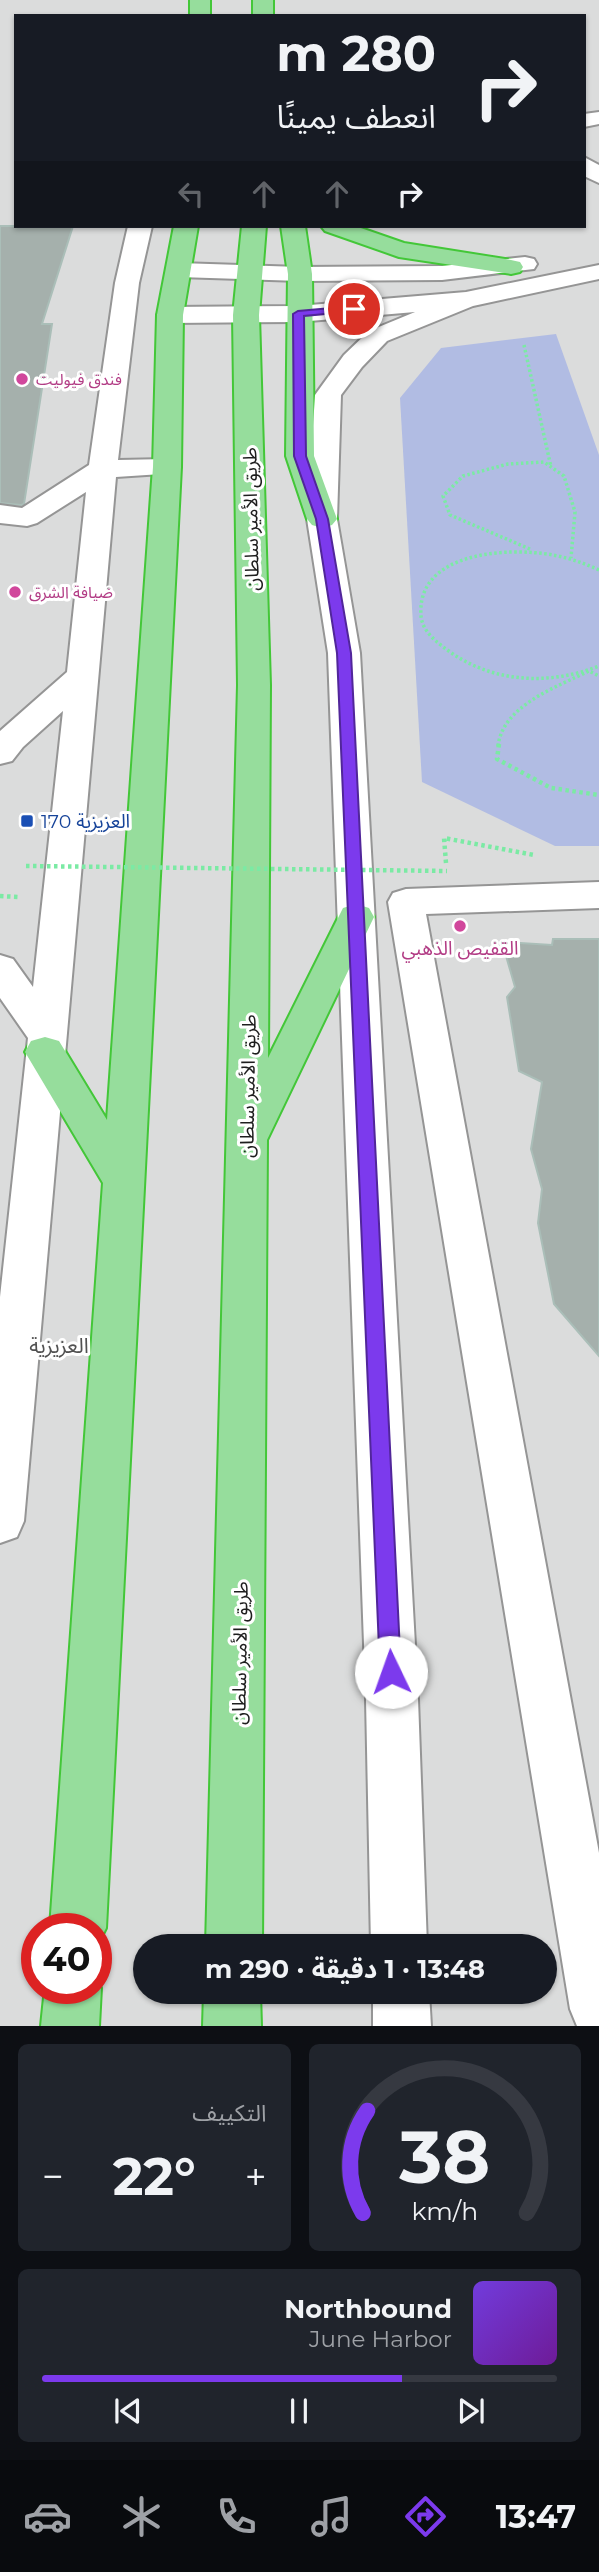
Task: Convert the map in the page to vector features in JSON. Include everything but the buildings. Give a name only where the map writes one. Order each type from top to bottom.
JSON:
[{"type":"highway","points":[[79,1913],[167,467],[170,315],[186,228]]},
{"type":"highway","name":"طريق الأمير سلطان","points":[[234,1934],[254,685],[246,315],[254,228]]},
{"type":"highway","points":[[293,228],[300,274],[300,456],[322,519]]},
{"type":"highway","points":[[339,228],[399,250],[511,267]]},
{"type":"highway","points":[[247,1140],[356,917]]},
{"type":"highway","points":[[46,1044],[124,1183]]},
{"type":"highway","points":[[70,2026],[72,2004]]},
{"type":"highway","points":[[232,2004],[232,2026]]},
{"type":"street","points":[[0,1521],[103,469],[127,283],[140,228]]},
{"type":"street","points":[[179,270],[300,274],[442,273],[511,267],[599,248]]},
{"type":"street","points":[[170,315],[298,314],[466,300],[599,272]]},
{"type":"street","points":[[399,1934],[392,1699],[344,653],[322,519],[328,395],[353,361],[378,336],[466,300]]},
{"type":"street","points":[[0,514],[27,517],[103,469],[167,467]]},
{"type":"street","points":[[0,753],[11,739],[81,677]]},
{"type":"street","points":[[599,895],[406,902],[583,1825],[599,2009]]},
{"type":"street","points":[[0,969],[46,1044]]},
{"type":"street","points":[[401,2004],[402,2026]]},
{"type":"path","points":[[524,345],[551,467]]},
{"type":"path","points":[[537,552],[450,515],[443,496],[463,475],[508,464],[544,462],[564,476],[575,512],[571,558]]},
{"type":"path","points":[[599,570],[571,558],[537,552],[488,552],[459,561],[436,576],[422,594],[420,616],[430,637],[452,656],[481,670],[517,678],[542,678],[589,671],[599,677]]},
{"type":"path","points":[[599,666],[531,700],[500,731],[497,760],[551,788],[599,795]]},
{"type":"path","points":[[26,866],[447,871],[444,838],[547,858]]},
{"type":"path","points":[[0,896],[18,897]]},
{"type":"shaded area","points":[[0,0],[599,0],[599,2026],[0,2026]]},
{"type":"shaded area","points":[[556,334],[599,455],[599,846],[555,846],[422,782],[400,398],[441,348]]},
{"type":"place","name":"فندق فيوليت","points":[[22,379]]},
{"type":"place","name":"ضيافة الشرق","points":[[15,592]]},
{"type":"place","name":"العزيزية 170","points":[[27,821]]},
{"type":"place","name":"القفيص الذهبي","points":[[460,926]]},
{"type":"district","name":"العزيزية","points":[[59,1345]]},
{"type":"route","points":[[354,309],[298,314],[300,456],[322,519],[344,653],[391,1672]]}]
